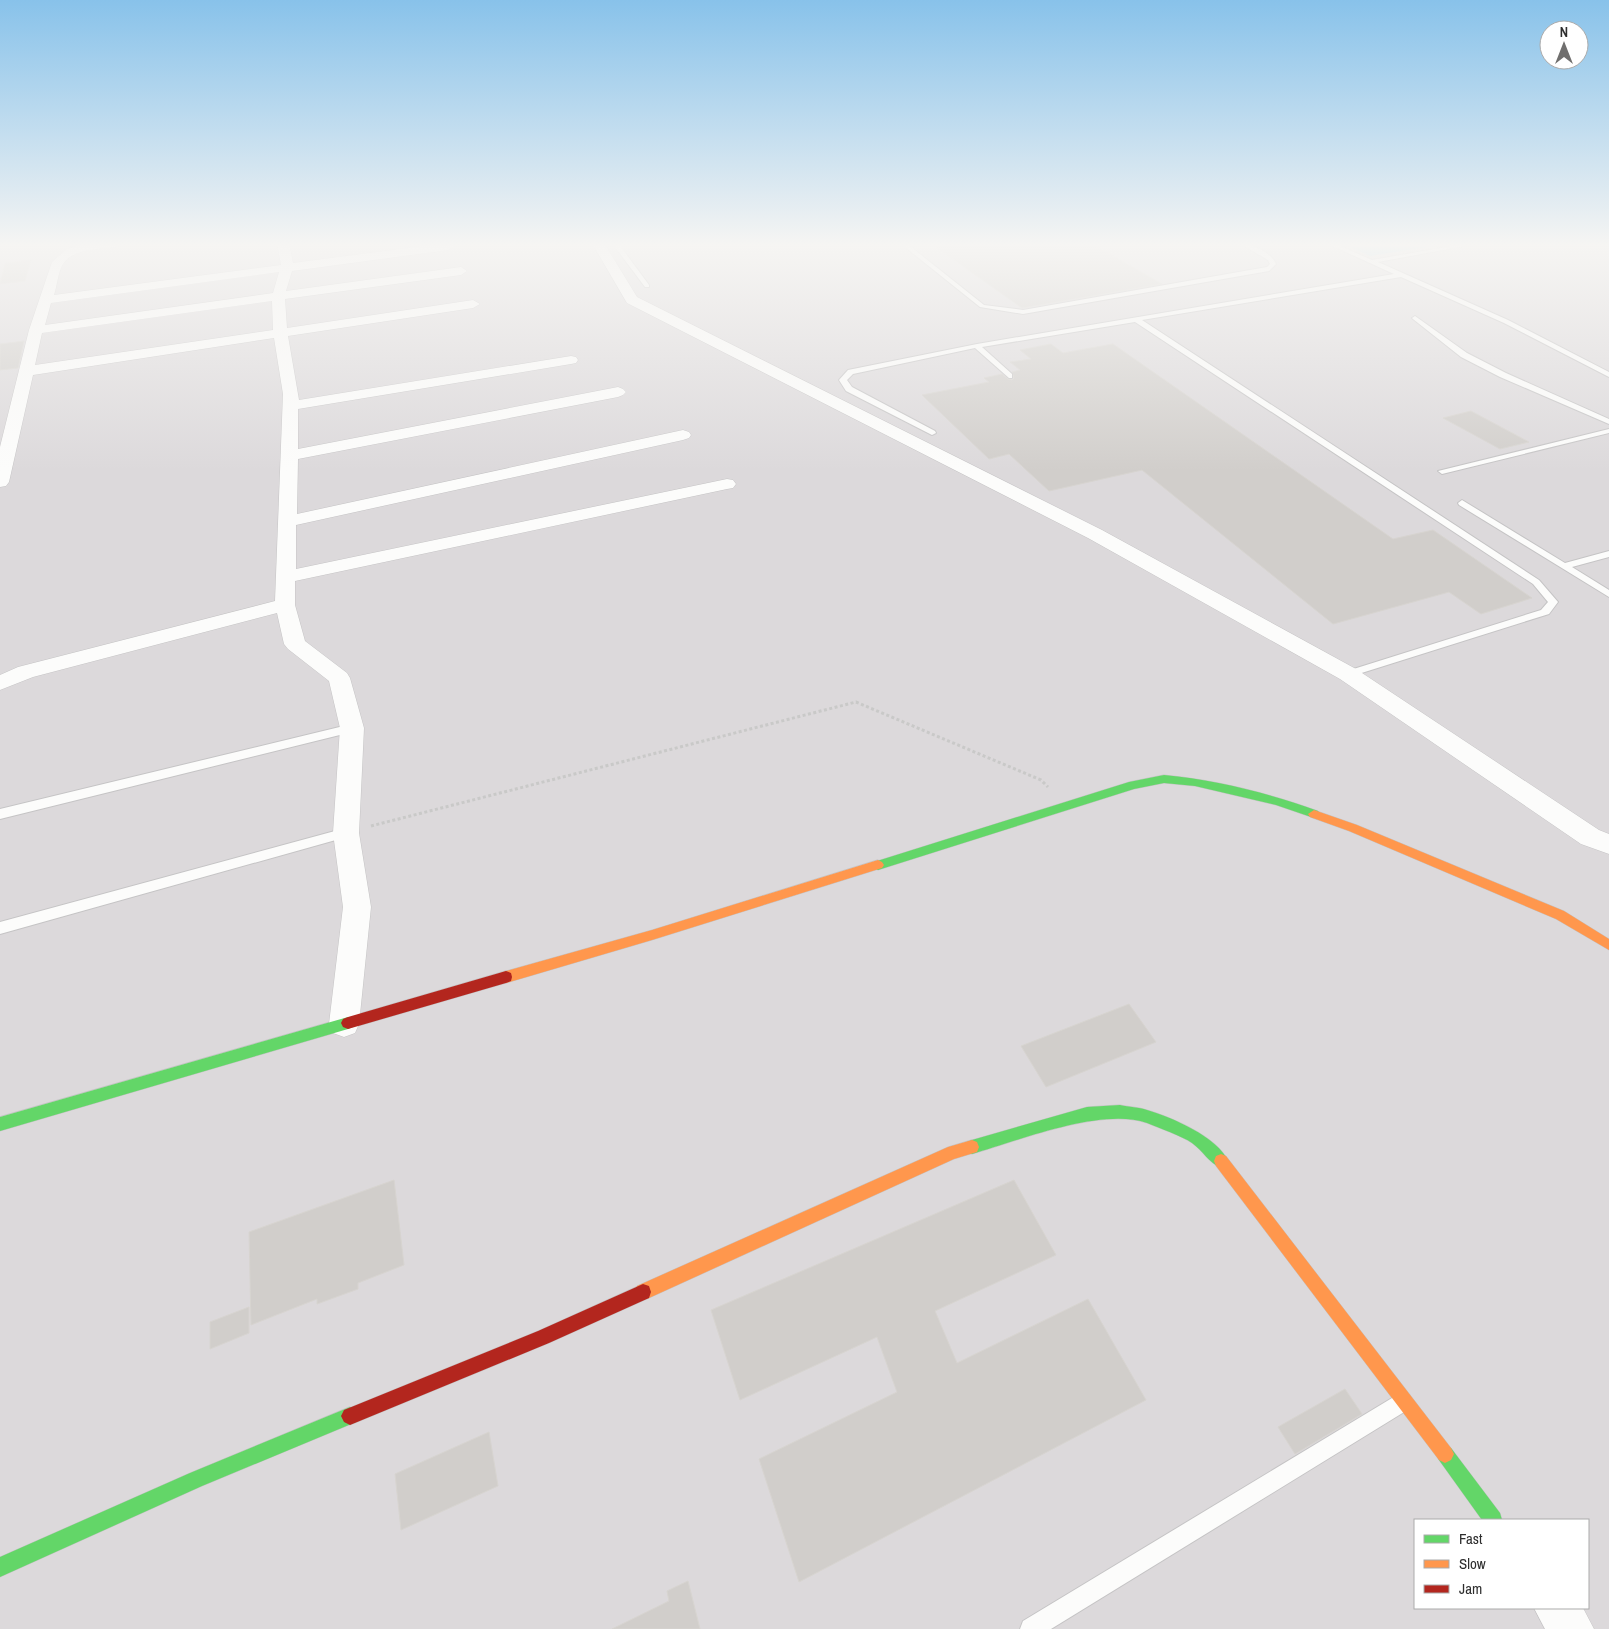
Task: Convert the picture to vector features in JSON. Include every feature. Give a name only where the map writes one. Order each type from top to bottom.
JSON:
[{"type":"street","points":[[0,482],[39,319]]},
{"type":"street","points":[[36,330],[117,319]]},
{"type":"street","points":[[279,319],[291,394],[288,456],[286,605],[295,644],[339,678],[352,728],[346,832],[357,907],[344,1024]]},
{"type":"street","points":[[27,371],[369,319]]},
{"type":"street","points":[[670,319],[1094,534],[1348,674],[1590,837],[1609,844]]},
{"type":"street","points":[[290,406],[571,360]]},
{"type":"street","points":[[288,456],[618,392]]},
{"type":"street","points":[[287,522],[683,435]]},
{"type":"street","points":[[286,577],[727,484]]},
{"type":"street","points":[[0,683],[26,672],[286,605]]},
{"type":"street","points":[[0,1124],[652,935],[1133,785],[1164,779],[1194,782],[1278,801],[1353,828],[1560,915],[1609,945]]},
{"type":"street","points":[[0,1566],[196,1479],[543,1337],[953,1152],[1087,1114],[1120,1112],[1146,1116],[1197,1138],[1222,1162],[1405,1400],[1491,1519]]},
{"type":"street","points":[[1557,1609],[1572,1629]]},
{"type":"lane","points":[[932,433],[849,389],[843,380],[851,372],[977,346],[1143,319]]},
{"type":"lane","points":[[1416,319],[1464,355],[1503,375],[1609,422]]},
{"type":"lane","points":[[1500,319],[1574,355],[1609,376]]},
{"type":"lane","points":[[1137,320],[1536,582],[1552,602],[1545,612],[1348,674]]},
{"type":"lane","points":[[977,346],[1009,376]]},
{"type":"lane","points":[[1442,471],[1609,431]]},
{"type":"lane","points":[[1462,503],[1609,594]]},
{"type":"lane","points":[[1564,566],[1609,554]]},
{"type":"lane","points":[[0,814],[352,728]]},
{"type":"lane","points":[[0,928],[346,832]]},
{"type":"lane","points":[[1031,1629],[1405,1400]]},
{"type":"path","points":[[346,832],[856,702],[1041,780],[1068,805]]},
{"type":"shaded area","points":[[0,319],[1609,319],[1609,1629],[0,1629]]},
{"type":"building","points":[[24,341],[18,368],[0,370],[0,344]]},
{"type":"building","points":[[1051,344],[1063,353],[1113,344],[1393,539],[1433,530],[1532,598],[1481,614],[1449,592],[1333,624],[1142,470],[1049,491],[1009,454],[989,459],[922,395],[989,382],[984,378],[1002,374],[1012,380],[1014,378],[1012,372],[1020,370],[1010,362],[1031,359],[1020,350]]},
{"type":"building","points":[[1471,411],[1529,442],[1500,449],[1443,418]]},
{"type":"building","points":[[1129,1004],[1156,1042],[1046,1087],[1021,1046]]},
{"type":"building","points":[[394,1180],[404,1265],[358,1283],[358,1289],[317,1304],[317,1299],[251,1325],[249,1232]]},
{"type":"building","points":[[1014,1180],[1056,1255],[935,1311],[957,1363],[1088,1299],[1146,1400],[799,1582],[759,1459],[897,1392],[877,1337],[740,1400],[711,1310]]},
{"type":"building","points":[[249,1307],[249,1333],[210,1349],[210,1322]]},
{"type":"building","points":[[1345,1389],[1362,1414],[1295,1454],[1278,1427]]},
{"type":"building","points":[[489,1432],[498,1486],[401,1530],[395,1474]]},
{"type":"building","points":[[688,1581],[700,1629],[612,1629],[669,1601],[667,1591]]},
{"type":"traffic: fast","points":[[878,865],[1133,785],[1164,779],[1195,782],[1278,801],[1314,814]]},
{"type":"traffic: fast","points":[[0,1124],[348,1023]]},
{"type":"traffic: fast","points":[[972,1147],[1087,1114],[1120,1112],[1146,1116],[1197,1138],[1221,1161]]},
{"type":"traffic: fast","points":[[0,1567],[196,1479],[350,1416]]},
{"type":"traffic: fast","points":[[1445,1454],[1492,1519]]},
{"type":"traffic: slow","points":[[1314,814],[1353,828],[1560,915],[1609,945]]},
{"type":"traffic: slow","points":[[506,977],[652,935],[878,865]]},
{"type":"traffic: slow","points":[[643,1292],[953,1152],[972,1147]]},
{"type":"traffic: slow","points":[[1221,1161],[1445,1454]]},
{"type":"traffic: jam","points":[[348,1023],[506,977]]},
{"type":"traffic: jam","points":[[350,1416],[543,1337],[643,1292]]}]
